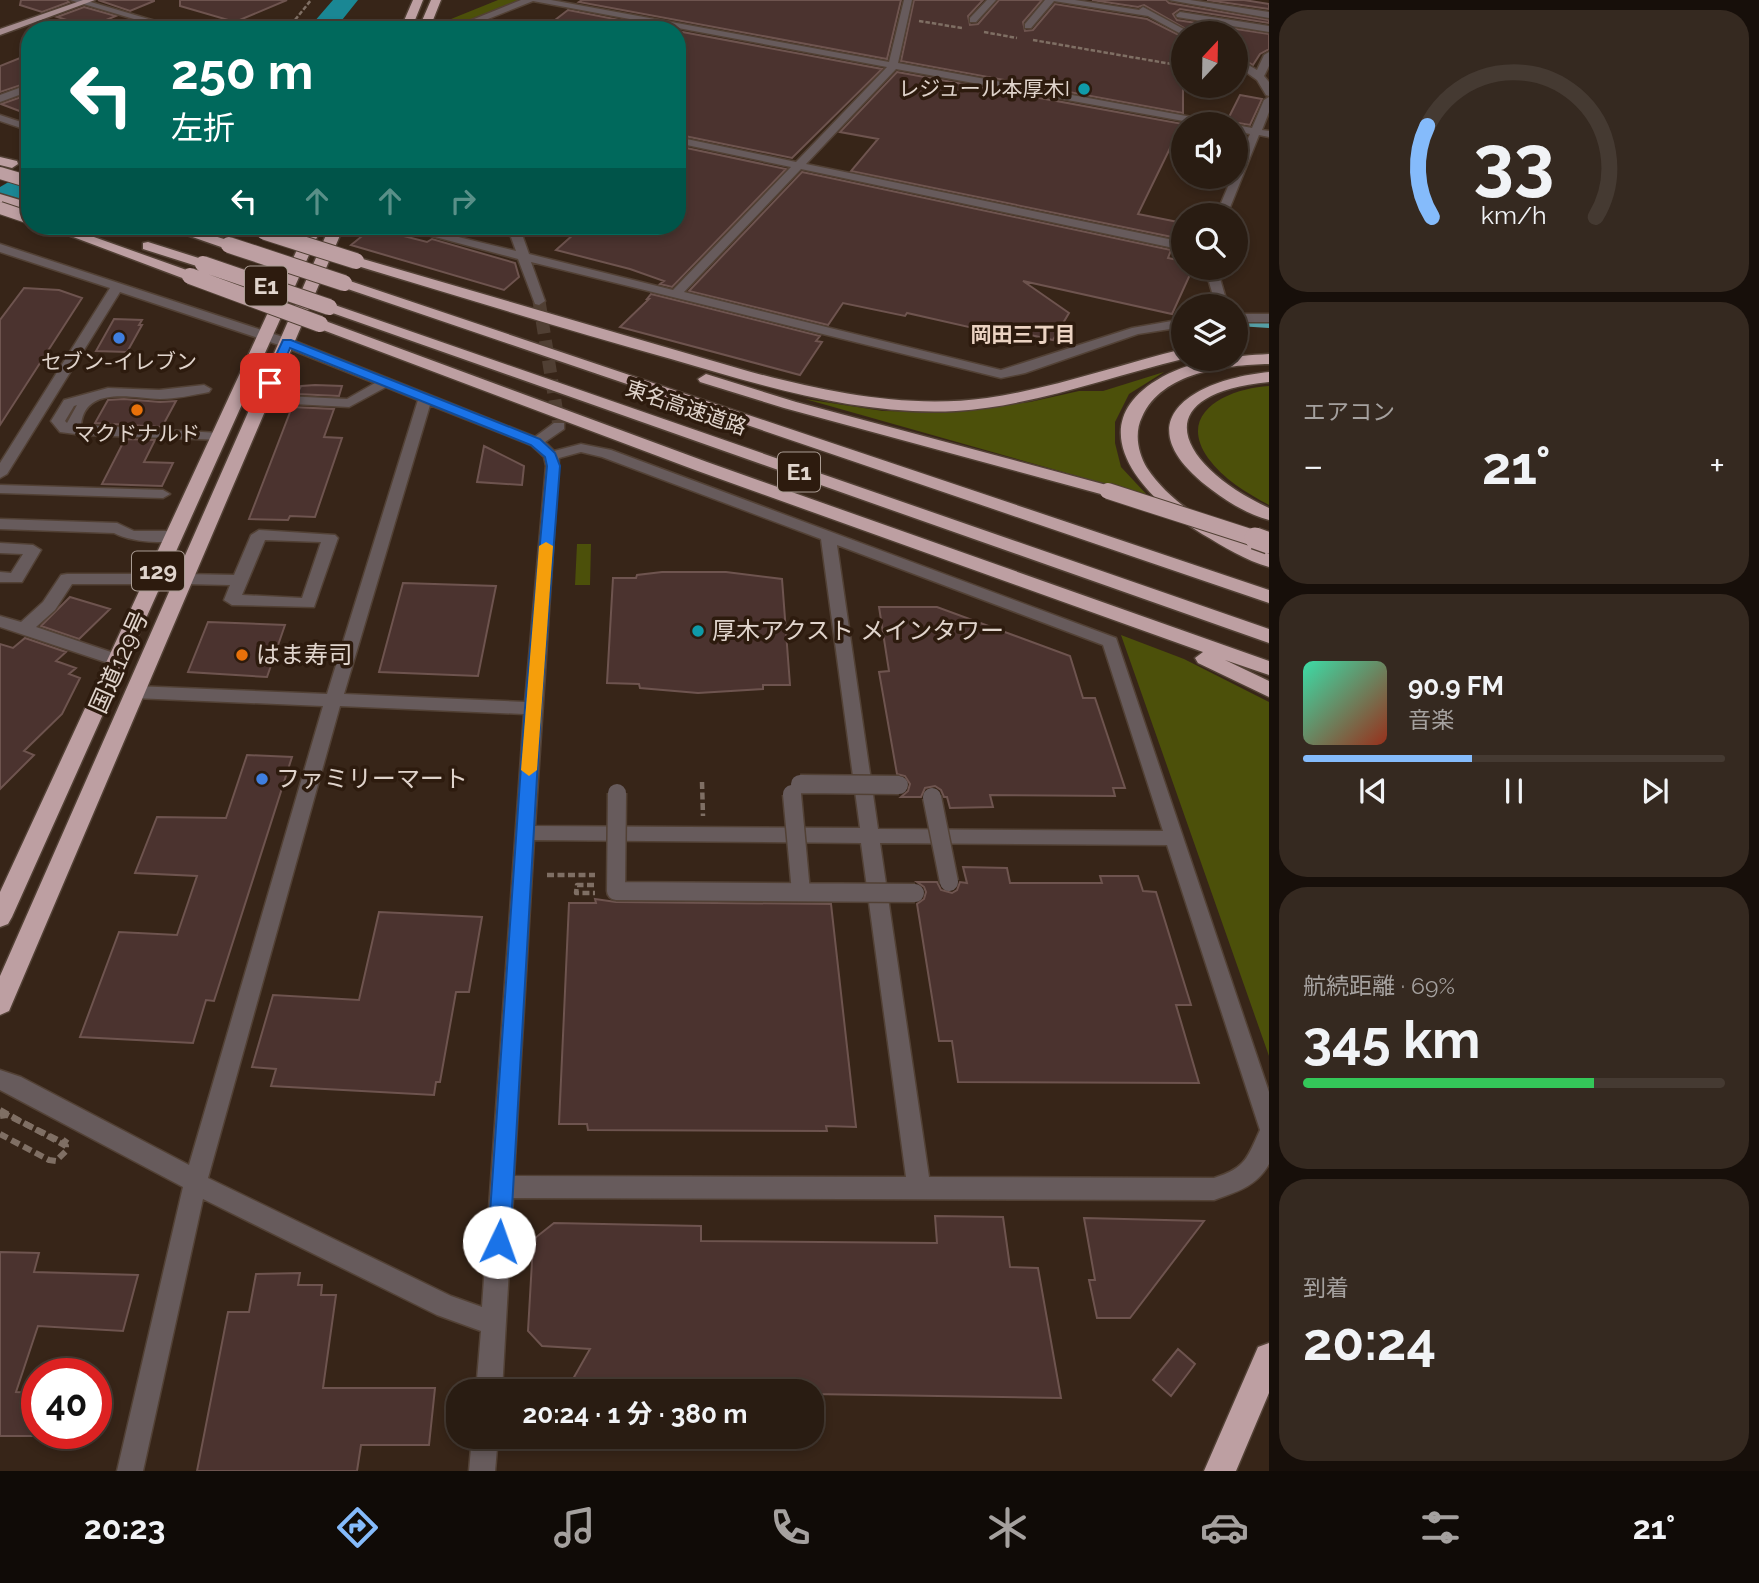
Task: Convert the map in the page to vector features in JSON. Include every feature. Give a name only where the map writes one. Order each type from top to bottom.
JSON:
[{"type":"highway","points":[[409,21],[418,0]]},
{"type":"highway","points":[[427,21],[436,0]]},
{"type":"highway","points":[[0,173],[21,179]]},
{"type":"highway","points":[[0,198],[21,204]]},
{"type":"highway","points":[[0,208],[21,215]]},
{"type":"highway","points":[[76,235],[1018,580],[1269,668]]},
{"type":"highway","name":"東名高速道路","points":[[115,235],[329,307],[1269,636]]},
{"type":"highway","name":"東名高速道路","points":[[196,235],[1269,597]]},
{"type":"highway","points":[[271,235],[754,378],[822,395],[874,404],[955,406],[1013,399],[1171,357]]},
{"type":"highway","name":"国道129号","points":[[0,917],[312,235]]},
{"type":"highway","name":"国道129号","points":[[0,1004],[333,235]]},
{"type":"highway","points":[[356,261],[756,395],[1108,491],[1269,543]]},
{"type":"highway","points":[[1248,346],[1269,346]]},
{"type":"highway","points":[[1269,359],[1222,363],[1166,382],[1140,402],[1129,431],[1129,446],[1135,461],[1158,492],[1224,539],[1269,561]]},
{"type":"highway","points":[[1269,377],[1222,384],[1196,396],[1182,412],[1178,432],[1188,457],[1199,471],[1235,497],[1269,515]]},
{"type":"highway","points":[[1018,580],[1182,647],[1269,690]]},
{"type":"highway","points":[[1220,1471],[1269,1358]]},
{"type":"main road","points":[[32,21],[89,1]]},
{"type":"main road","points":[[0,32],[21,25]]},
{"type":"street","points":[[74,0],[89,1],[151,21]]},
{"type":"street","points":[[474,21],[529,0]]},
{"type":"street","points":[[537,0],[650,21]]},
{"type":"street","points":[[676,294],[893,66],[908,0]]},
{"type":"street","points":[[973,19],[992,0]]},
{"type":"street","points":[[1027,23],[1049,0]]},
{"type":"street","points":[[1057,0],[1151,14]]},
{"type":"street","points":[[1125,0],[1171,25]]},
{"type":"street","points":[[1173,0],[1269,15]]},
{"type":"street","points":[[1180,15],[1269,29]]},
{"type":"street","points":[[686,28],[1171,116]]},
{"type":"street","points":[[1259,77],[1269,55]]},
{"type":"street","points":[[1248,69],[1269,88],[1269,93]]},
{"type":"street","points":[[0,99],[21,91]]},
{"type":"street","points":[[1226,203],[1269,100]]},
{"type":"street","points":[[0,118],[21,125]]},
{"type":"street","points":[[1248,130],[1269,134]]},
{"type":"street","points":[[686,143],[1171,244]]},
{"type":"street","points":[[438,235],[1002,374],[1136,331],[1171,325]]},
{"type":"street","points":[[515,235],[539,301]]},
{"type":"street","points":[[0,248],[287,343],[536,442],[551,456],[553,466],[533,708],[490,1379]]},
{"type":"street","points":[[0,474],[117,287]]},
{"type":"street","points":[[1248,318],[1269,318]]},
{"type":"street","points":[[262,399],[349,403],[386,382]]},
{"type":"street","points":[[204,389],[172,394],[96,394],[83,404],[73,421],[74,427],[83,431],[219,437]]},
{"type":"street","points":[[130,1471],[195,1183],[333,702],[426,397]]},
{"type":"street","points":[[536,442],[559,426]]},
{"type":"street","points":[[551,456],[581,448],[606,453],[1110,642],[1269,1125]]},
{"type":"street","points":[[0,489],[163,494]]},
{"type":"street","points":[[0,524],[117,528],[131,536],[174,536]]},
{"type":"street","points":[[259,535],[331,538],[308,603],[232,600],[240,580],[259,535]]},
{"type":"street","points":[[828,536],[919,1188]]},
{"type":"street","points":[[0,578],[16,578],[33,550],[1,549]]},
{"type":"street","points":[[24,629],[49,606],[67,579],[154,579]]},
{"type":"street","points":[[184,579],[240,580]]},
{"type":"street","points":[[0,621],[117,660]]},
{"type":"street","points":[[134,692],[533,708]]},
{"type":"street","points":[[801,892],[796,789],[899,785]]},
{"type":"street","points":[[617,793],[616,891],[645,895],[761,896],[801,892],[915,893]]},
{"type":"street","points":[[932,797],[949,882]]},
{"type":"street","points":[[525,834],[1174,838]]},
{"type":"street","points":[[0,1080],[13,1084],[182,1172],[195,1183],[446,1306],[494,1324]]},
{"type":"street","points":[[502,1187],[1214,1189],[1242,1181],[1260,1161],[1269,1135]]},
{"type":"street","points":[[482,1471],[484,1449]]},
{"type":"path","points":[[294,21],[311,0]]},
{"type":"path","points":[[904,18],[973,19]]},
{"type":"path","points":[[984,32],[1171,64]]},
{"type":"path","points":[[702,782],[703,821]]},
{"type":"path","points":[[547,874],[598,876]]},
{"type":"path","points":[[0,1110],[67,1149],[56,1161],[49,1160],[0,1134]]},
{"type":"path","points":[[0,1116],[7,1115],[64,1143]]},
{"type":"shaded area","points":[[498,0],[523,0],[477,19],[451,19]]},
{"type":"shaded area","points":[[1164,372],[1129,394],[1115,422],[1115,443],[1121,467],[1148,496],[805,399],[883,411],[951,412],[1030,402],[1079,391],[1103,391]]},
{"type":"shaded area","points":[[1269,386],[1269,505],[1236,485],[1214,466],[1200,441],[1198,427],[1203,415],[1224,397],[1239,391]]},
{"type":"shaded area","points":[[577,544],[591,544],[590,585],[575,585]]},
{"type":"shaded area","points":[[1121,635],[1184,659],[1269,702],[1269,1056]]},
{"type":"building","points":[[21,0],[69,2],[42,12],[20,5]]},
{"type":"building","points":[[98,0],[154,0],[154,1],[130,11]]},
{"type":"building","points":[[180,0],[287,0],[237,21],[180,6]]},
{"type":"building","points":[[582,0],[901,0],[887,59],[579,2]]},
{"type":"building","points":[[914,0],[983,0],[968,16],[970,25],[978,24],[999,0],[1042,0],[1023,22],[1025,31],[1033,30],[1055,4],[1147,19],[1171,31],[1171,98],[1183,98],[1183,112],[1178,112],[901,61]]},
{"type":"building","points":[[1092,0],[1166,0],[1169,3],[1269,20],[1269,23],[1180,9],[1173,14],[1177,20],[1184,21],[1172,21],[1144,5],[1138,7]]},
{"type":"building","points":[[1207,0],[1244,0],[1269,4],[1269,9]]},
{"type":"building","points":[[84,7],[116,16],[104,21],[70,21],[57,17]]},
{"type":"building","points":[[568,10],[625,21],[554,21]]},
{"type":"building","points":[[1248,31],[1269,34],[1269,49],[1260,54],[1253,65],[1248,62]]},
{"type":"building","points":[[686,33],[882,69],[792,158],[686,136]]},
{"type":"building","points":[[21,58],[21,85],[0,92],[0,66]]},
{"type":"building","points":[[897,72],[1171,122],[1171,146],[1138,214],[1171,221],[1171,237],[851,171],[878,139],[840,132]]},
{"type":"building","points":[[21,97],[21,112],[1,104]]},
{"type":"building","points":[[1238,98],[1262,99],[1250,125],[1248,112],[1232,112]]},
{"type":"building","points":[[686,148],[786,169],[672,287],[660,284],[664,281],[630,269],[556,250],[573,235],[686,235]]},
{"type":"building","points":[[802,172],[1171,250],[1168,258],[1171,259],[1171,280],[1188,280],[1181,294],[1171,294],[1171,314],[1023,281],[1069,313],[1053,340],[977,323],[973,328],[907,313],[905,316],[843,303],[828,325],[689,291]]},
{"type":"building","points":[[363,235],[400,235],[427,242],[432,239],[515,263],[519,277],[504,290],[351,245]]},
{"type":"building","points":[[24,288],[59,290],[82,298],[0,425],[0,320]]},
{"type":"building","points":[[651,294],[820,336],[816,341],[822,342],[800,375],[620,327]]},
{"type":"building","name":"セブン-イレブン","points":[[114,319],[142,320],[139,325],[142,325],[127,352],[96,351]]},
{"type":"building","points":[[301,386],[342,386],[339,396],[297,394]]},
{"type":"building","name":"マクドナルド","points":[[108,400],[176,401],[162,427],[95,423]]},
{"type":"building","points":[[292,407],[334,409],[324,437],[342,438],[315,517],[290,516],[288,520],[249,519]]},
{"type":"building","points":[[125,439],[155,440],[144,462],[173,463],[162,486],[102,484]]},
{"type":"building","points":[[484,446],[524,466],[522,485],[477,482]]},
{"type":"building","name":"厚木アクスト メインタワー","points":[[662,572],[726,572],[782,579],[790,685],[763,685],[763,689],[698,693],[640,688],[639,684],[607,683],[613,578],[636,578],[637,575]]},
{"type":"building","points":[[403,583],[496,586],[478,676],[379,672]]},
{"type":"building","points":[[70,597],[110,609],[79,639],[41,626]]},
{"type":"building","points":[[879,607],[937,607],[1070,656],[1083,698],[1095,698],[1125,788],[1113,788],[1115,796],[990,795],[993,807],[950,808],[947,797],[935,786],[925,788],[921,797],[901,797],[908,791],[910,784],[905,776],[897,774],[879,672],[889,671]]},
{"type":"building","points":[[208,622],[285,625],[267,677],[188,672]]},
{"type":"building","points":[[25,638],[66,652],[56,661],[76,668],[69,674],[80,678],[62,714],[24,751],[34,755],[0,789],[0,644],[13,648]]},
{"type":"building","points":[[247,755],[292,757],[214,1001],[206,1000],[193,1043],[80,1037],[119,932],[177,935],[197,876],[135,873],[157,817],[226,818]]},
{"type":"building","points":[[963,867],[1007,868],[1010,883],[1102,883],[1100,876],[1138,876],[1143,891],[1156,892],[1191,1005],[1176,1005],[1199,1083],[958,1082],[952,1041],[939,1041],[917,904],[924,899],[926,892],[917,882],[937,882],[941,890],[952,893],[957,890],[960,882],[967,883]]},
{"type":"building","points":[[595,899],[616,902],[831,904],[856,1127],[826,1126],[827,1131],[588,1130],[587,1124],[559,1124],[569,903],[596,903]]},
{"type":"building","points":[[379,912],[482,917],[469,992],[456,992],[440,1082],[436,1082],[434,1095],[271,1086],[276,1069],[252,1067],[273,995],[359,1000]]},
{"type":"building","points":[[935,1216],[1003,1217],[1010,1267],[1038,1268],[1061,1398],[824,1394],[824,1379],[573,1379],[590,1349],[542,1346],[528,1331],[533,1244],[535,1238],[554,1223],[701,1226],[701,1241],[937,1243]]},
{"type":"building","points":[[1084,1218],[1204,1221],[1130,1318],[1097,1318],[1089,1280],[1095,1280]]},
{"type":"building","points":[[0,1252],[39,1253],[34,1272],[138,1275],[123,1331],[38,1326],[27,1358],[21,1358],[21,1377],[16,1392],[21,1392],[21,1436],[0,1436]]},
{"type":"building","points":[[300,1273],[298,1285],[322,1285],[321,1295],[336,1295],[323,1388],[435,1388],[429,1445],[361,1445],[357,1471],[197,1471],[228,1312],[249,1312],[256,1274]]},
{"type":"building","points":[[1178,1349],[1195,1364],[1171,1396],[1153,1380]]},
{"type":"waterway","points":[[328,21],[346,0]]},
{"type":"waterway","points":[[0,200],[21,187]]},
{"type":"waterway","points":[[1248,324],[1269,325]]},
{"type":"tunnel","points":[[539,301],[559,426]]},
{"type":"slow traffic","points":[[529,770],[546,546]]},
{"type":"place","name":"レジュール本厚木I","points":[[1084,89]]},
{"type":"place","name":"セブン-イレブン","points":[[119,338]]},
{"type":"place","name":"マクドナルド","points":[[137,410]]},
{"type":"place","name":"厚木アクスト メインタワー","points":[[698,631]]},
{"type":"place","name":"はま寿司","points":[[242,655]]},
{"type":"place","name":"ファミリーマート","points":[[262,779]]},
{"type":"district","name":"岡田三丁目","points":[[1023,335]]},
{"type":"route","points":[[270,383],[287,343],[536,442],[551,456],[553,466],[533,708],[499,1242]]}]
